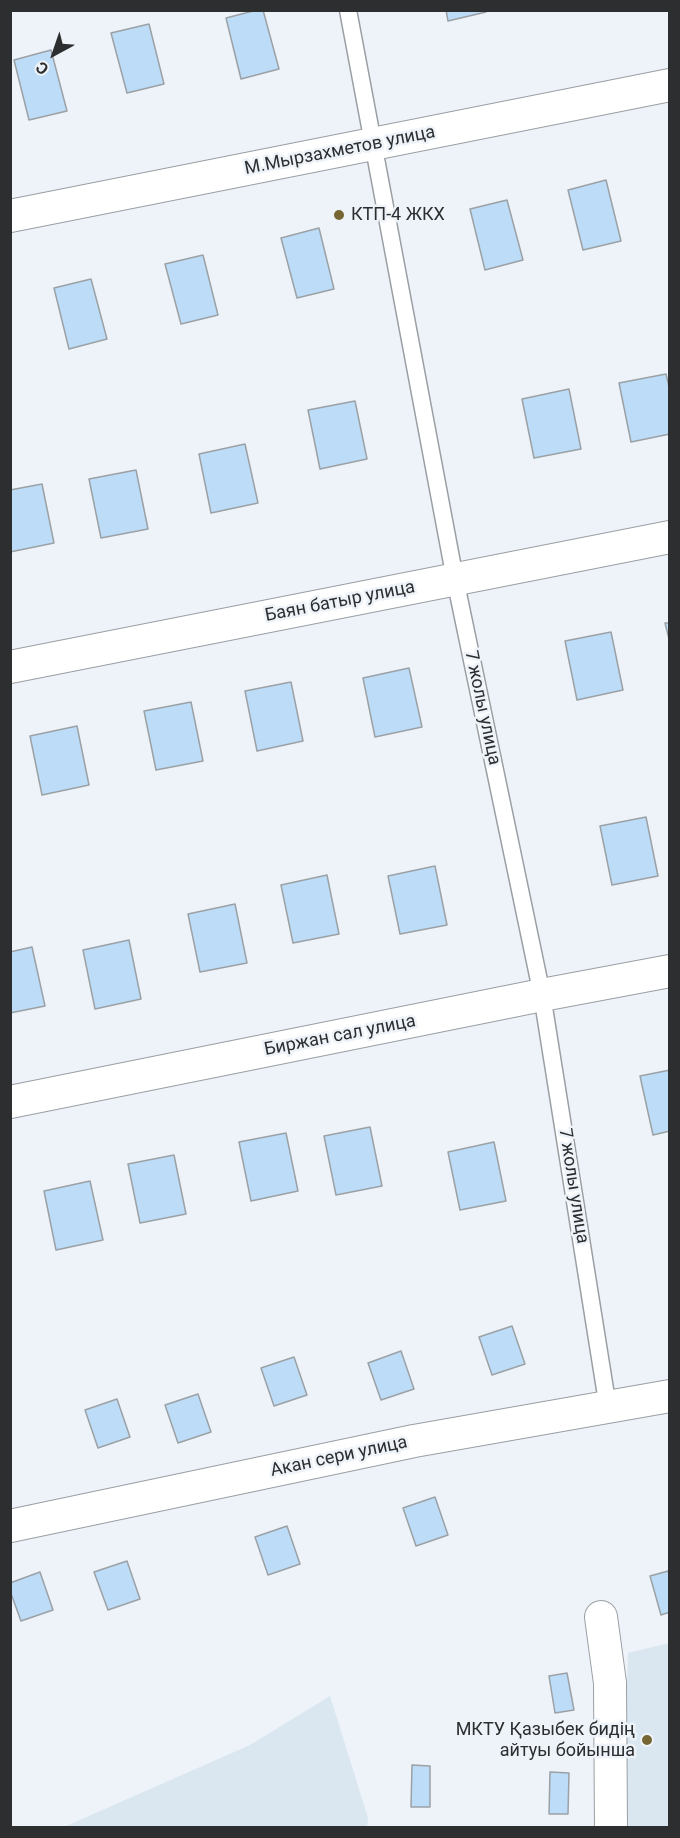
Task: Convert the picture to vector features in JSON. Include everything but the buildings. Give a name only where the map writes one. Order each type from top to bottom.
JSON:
[{"type":"street","name":"М.Мырзахметов улица","points":[[10,216],[669,85]]},
{"type":"street","name":"Баян батыр улица","points":[[10,667],[669,537]]},
{"type":"street","name":"Биржан сал улица","points":[[10,1102],[669,971]]},
{"type":"street","name":"Акан сери улица","points":[[10,1526],[414,1441],[669,1396]]},
{"type":"street","points":[[601,1617],[610,1683],[611,1827]]},
{"type":"lane","name":"7 жолы улица","points":[[348,10],[455,579],[542,995],[608,1407]]},
{"type":"shaded area","name":"МКТУ Қазыбек бидің айтуы бойынша","points":[[669,1643],[669,1827],[623,1828],[628,1653]]},
{"type":"shaded area","points":[[330,1696],[368,1818],[367,1827],[64,1827],[250,1745]]},
{"type":"place","name":"КТП-4 ЖКХ","points":[[339,215]]},
{"type":"place","name":"МКТУ Қазыбек бидің айтуы бойынша","points":[[647,1740]]}]
